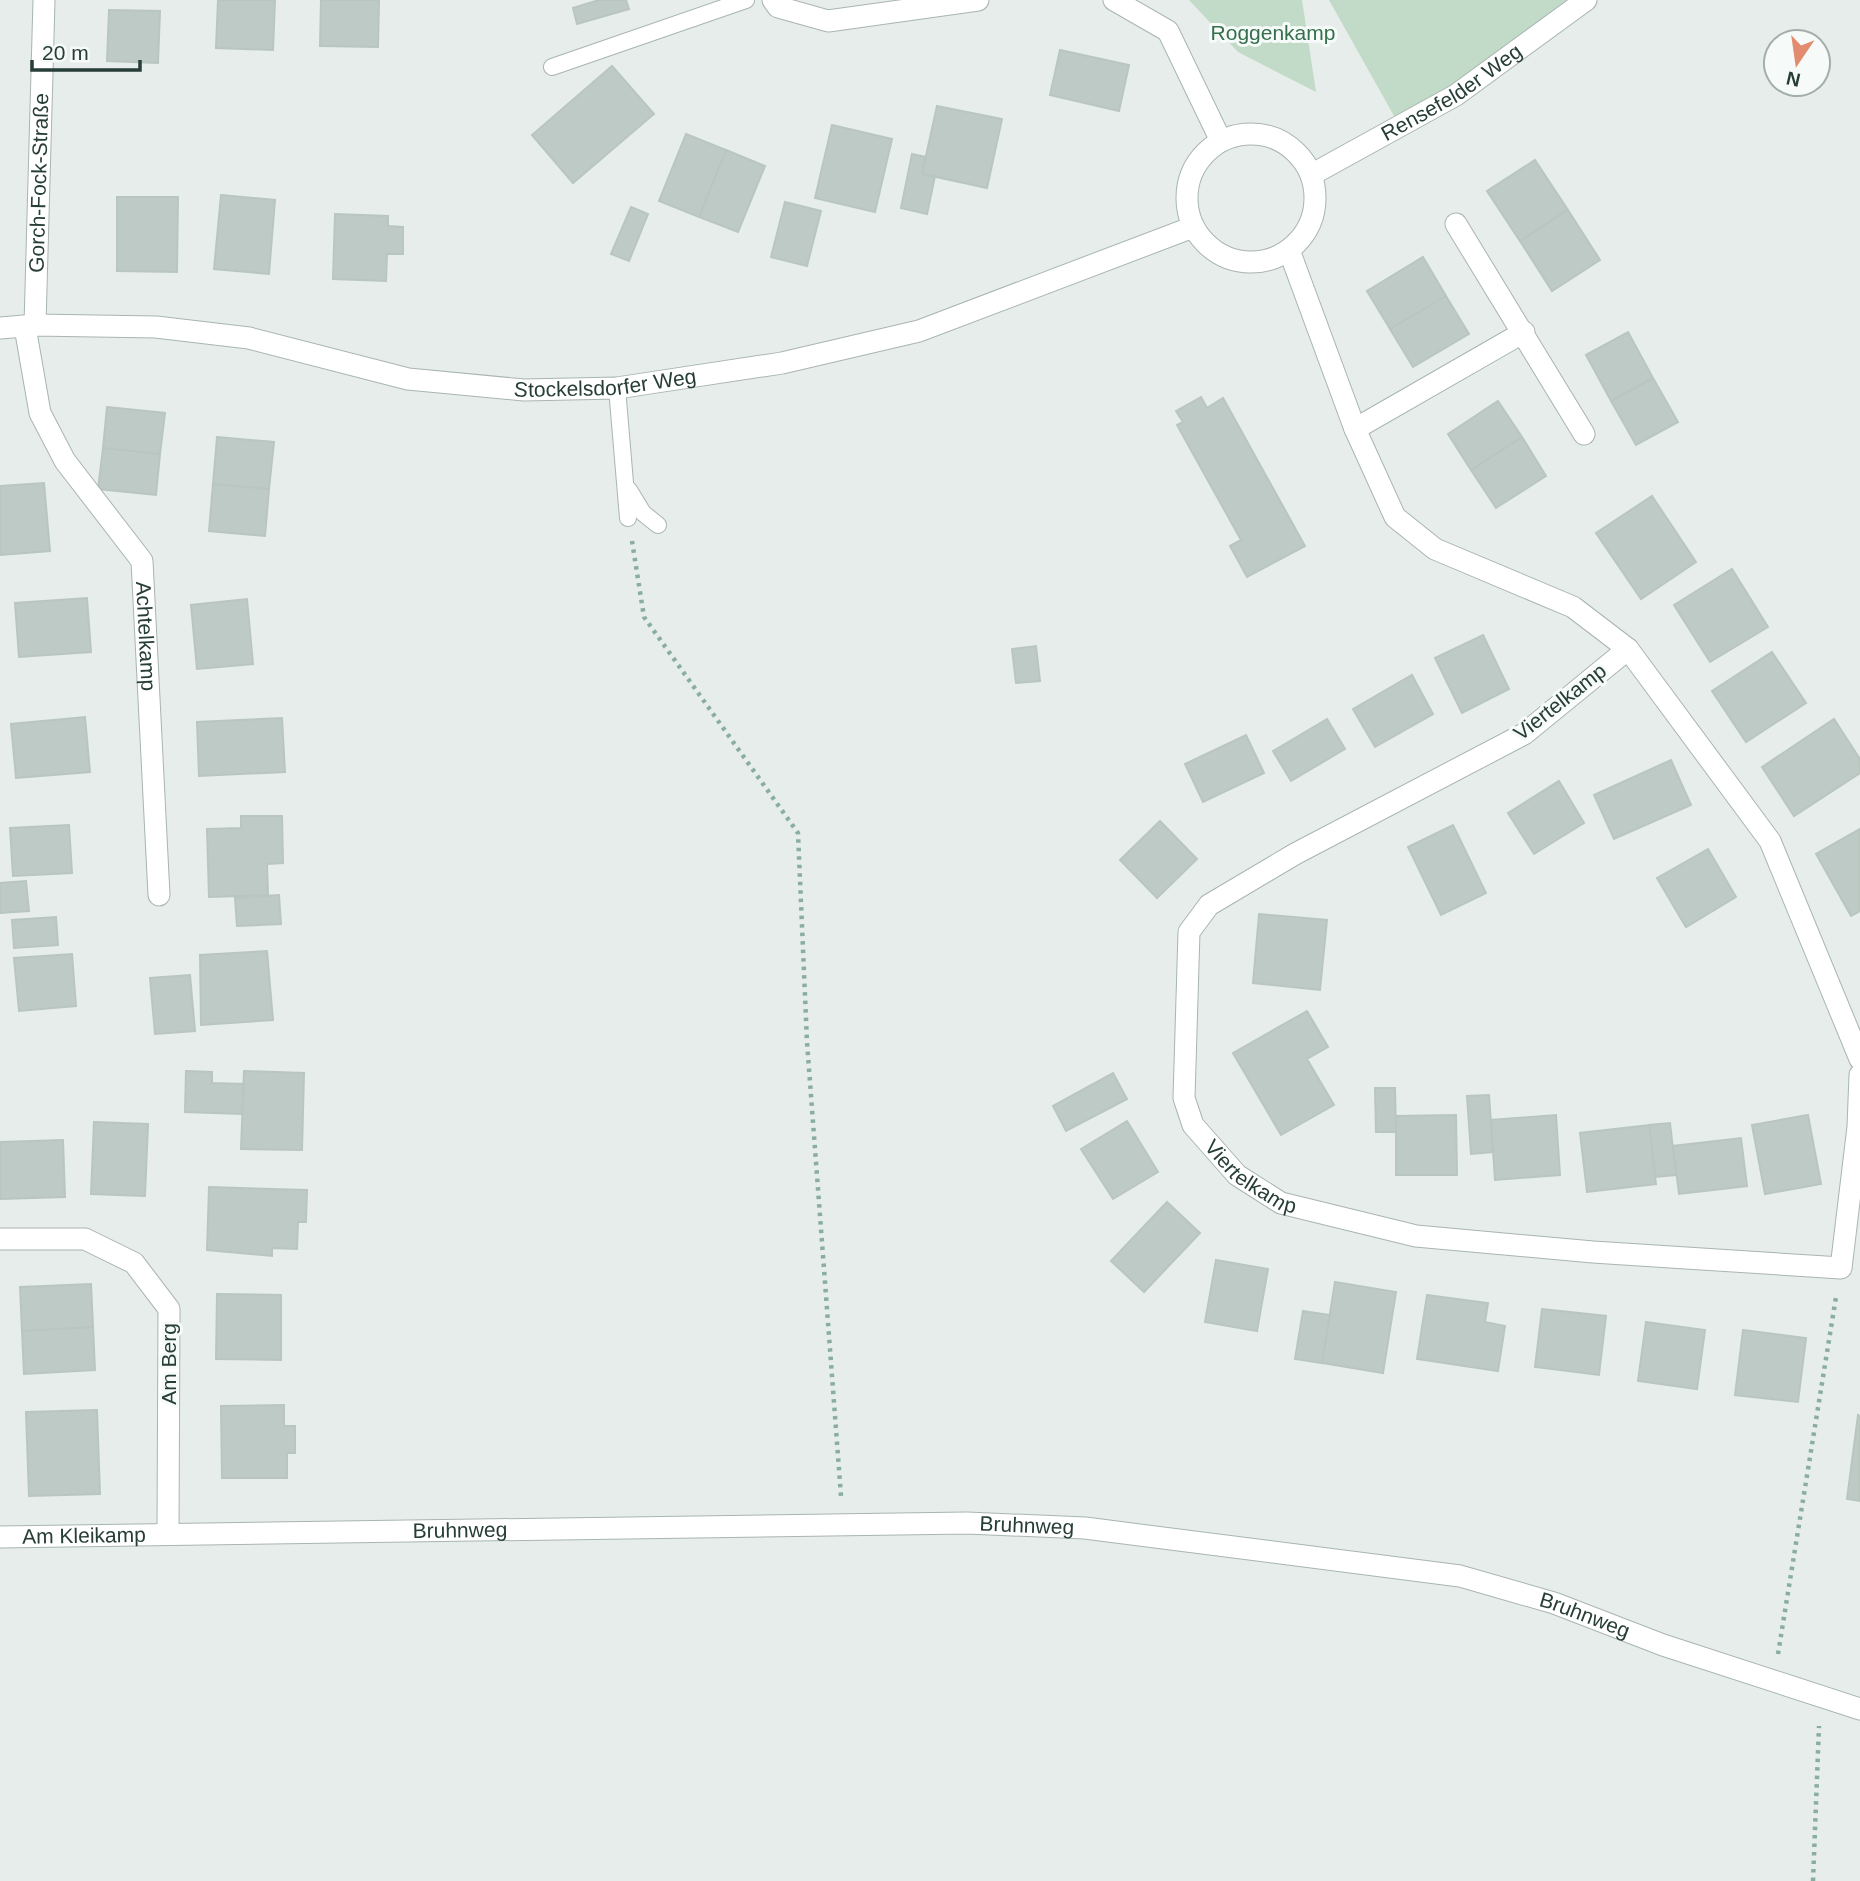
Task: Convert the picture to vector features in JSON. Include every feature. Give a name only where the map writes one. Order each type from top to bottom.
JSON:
[{"type":"street","name":"Gorch-Fock-Straße","points":[[30,326],[44,0]]},
{"type":"street","points":[[773,0],[778,7],[828,21],[978,0]]},
{"type":"street","points":[[1114,0],[1168,31],[1221,141]]},
{"type":"street","name":"Rensefelder Weg","points":[[1311,175],[1456,95],[1586,0]]},
{"type":"street","points":[[1241,134],[1263,135],[1283,142],[1300,156],[1311,175],[1315,202],[1308,229],[1289,250],[1269,260],[1236,260],[1225,257],[1207,245],[1193,227],[1187,208],[1187,188],[1193,169],[1205,153],[1221,141],[1241,134]]},
{"type":"street","points":[[1456,224],[1584,434]]},
{"type":"street","name":"Stockelsdorfer Weg","points":[[0,328],[156,327],[248,338],[408,379],[524,390],[617,388],[782,363],[919,331],[1193,227]]},
{"type":"street","name":"Viertelkamp","points":[[1289,250],[1355,429],[1395,517],[1435,549],[1573,607],[1628,649],[1770,841],[1860,1059]]},
{"type":"street","name":"Achtelkamp","points":[[30,326],[40,413],[65,461],[142,561],[159,895]]},
{"type":"street","points":[[1355,429],[1524,332]]},
{"type":"street","name":"Viertelkamp","points":[[1628,649],[1524,734],[1295,854],[1209,905],[1189,932],[1184,1098],[1193,1125],[1237,1175],[1281,1203],[1416,1236],[1593,1252],[1841,1268]]},
{"type":"street","points":[[1841,1268],[1858,1127],[1860,1075]]},
{"type":"street","name":"Am Berg","points":[[0,1238],[86,1239],[134,1264],[169,1309],[168,1533]]},
{"type":"street","name":"Bruhnweg","points":[[168,1533],[386,1534],[967,1523],[1085,1528],[1460,1576],[1554,1603],[1773,1683],[1860,1709]]},
{"type":"street","name":"Am Kleikamp","points":[[0,1537],[168,1533]]},
{"type":"lane","points":[[552,67],[746,0]]},
{"type":"lane","points":[[617,388],[628,518]]},
{"type":"lane","points":[[625,485],[643,513],[658,525]]},
{"type":"path","points":[[628,518],[644,617],[797,833],[807,1042],[843,1525]]},
{"type":"path","points":[[1773,1683],[1841,1268]]},
{"type":"path","points":[[1813,1881],[1820,1697]]},
{"type":"green space","name":"Roggenkamp","points":[[1189,0],[1302,0],[1316,92],[1238,52]]},
{"type":"green space","points":[[1329,0],[1582,0],[1398,123]]},
{"type":"building","points":[[218,0],[275,0],[273,50],[216,48]]},
{"type":"building","points":[[321,0],[379,0],[378,47],[320,46]]},
{"type":"building","points":[[599,0],[626,0],[629,9],[577,24],[573,8]]},
{"type":"building","points":[[109,10],[160,11],[158,63],[107,61]]},
{"type":"building","points":[[1060,50],[1129,65],[1119,111],[1050,95]]},
{"type":"building","points":[[612,66],[654,114],[573,183],[532,135]]},
{"type":"building","points":[[937,106],[1002,119],[987,188],[922,174]]},
{"type":"building","points":[[832,125],[892,139],[875,212],[815,198]]},
{"type":"building","points":[[686,134],[726,150],[699,217],[659,201]]},
{"type":"building","points":[[726,150],[765,166],[738,232],[699,217]]},
{"type":"building","points":[[912,154],[926,157],[922,174],[935,176],[927,214],[901,208]]},
{"type":"building","points":[[1535,160],[1568,210],[1520,241],[1487,191]]},
{"type":"building","points":[[221,195],[275,200],[269,274],[214,269]]},
{"type":"building","points":[[117,197],[178,197],[177,272],[117,271]]},
{"type":"building","points":[[785,202],[821,211],[807,266],[771,257]]},
{"type":"building","points":[[631,207],[648,214],[629,261],[611,254]]},
{"type":"building","points":[[1568,210],[1600,260],[1552,291],[1520,241]]},
{"type":"building","points":[[335,214],[388,216],[388,226],[403,227],[403,254],[387,254],[386,281],[333,279]]},
{"type":"building","points":[[1423,257],[1446,296],[1390,329],[1367,291]]},
{"type":"building","points":[[1446,296],[1469,334],[1413,367],[1390,329]]},
{"type":"building","points":[[1628,332],[1653,378],[1611,401],[1586,355]]},
{"type":"building","points":[[1653,378],[1678,422],[1636,445],[1611,401]]},
{"type":"building","points":[[1201,397],[1207,408],[1223,398],[1305,546],[1247,577],[1230,546],[1241,540],[1177,425],[1183,422],[1176,411]]},
{"type":"building","points":[[1498,401],[1522,437],[1471,470],[1448,434]]},
{"type":"building","points":[[107,407],[165,413],[160,454],[103,448]]},
{"type":"building","points":[[217,437],[274,442],[269,489],[213,484]]},
{"type":"building","points":[[1522,437],[1546,476],[1496,508],[1471,470]]},
{"type":"building","points":[[103,448],[160,454],[156,495],[98,489]]},
{"type":"building","points":[[44,483],[50,551],[0,555],[0,486]]},
{"type":"building","points":[[213,484],[269,489],[265,536],[209,531]]},
{"type":"building","points":[[1652,496],[1696,562],[1641,599],[1596,533]]},
{"type":"building","points":[[1732,569],[1768,627],[1710,662],[1674,605]]},
{"type":"building","points":[[87,598],[91,652],[19,657],[15,603]]},
{"type":"building","points":[[247,599],[253,664],[197,669],[191,605]]},
{"type":"building","points":[[1483,635],[1509,689],[1462,713],[1435,658]]},
{"type":"building","points":[[1036,646],[1040,681],[1016,683],[1012,649]]},
{"type":"building","points":[[1772,652],[1806,703],[1746,742],[1712,691]]},
{"type":"building","points":[[1412,675],[1433,714],[1375,747],[1353,709]]},
{"type":"building","points":[[85,717],[90,772],[16,778],[11,724]]},
{"type":"building","points":[[282,718],[285,772],[199,776],[197,722]]},
{"type":"building","points":[[1327,719],[1345,749],[1291,781],[1273,751]]},
{"type":"building","points":[[1834,719],[1860,759],[1860,773],[1794,816],[1762,767]]},
{"type":"building","points":[[1246,735],[1264,773],[1203,802],[1185,764]]},
{"type":"building","points":[[1671,760],[1691,805],[1614,839],[1594,795]]},
{"type":"building","points":[[1559,781],[1584,823],[1534,854],[1508,813]]},
{"type":"building","points":[[241,816],[282,816],[283,863],[267,864],[268,895],[209,897],[207,829],[241,828]]},
{"type":"building","points":[[1160,821],[1197,859],[1157,898],[1120,860]]},
{"type":"building","points":[[69,825],[72,873],[13,876],[10,828]]},
{"type":"building","points":[[1453,825],[1486,893],[1441,915],[1408,847]]},
{"type":"building","points":[[1860,829],[1860,911],[1851,916],[1816,854]]},
{"type":"building","points":[[1708,849],[1736,897],[1686,927],[1657,878]]},
{"type":"building","points":[[26,881],[29,911],[0,913],[0,883]]},
{"type":"building","points":[[279,895],[281,924],[237,926],[235,898]]},
{"type":"building","points":[[1259,914],[1327,920],[1320,990],[1253,983]]},
{"type":"building","points":[[56,917],[58,945],[14,948],[12,920]]},
{"type":"building","points":[[267,951],[273,1020],[201,1025],[200,955]]},
{"type":"building","points":[[72,954],[76,1006],[19,1011],[14,958]]},
{"type":"building","points":[[190,975],[195,1031],[155,1034],[150,978]]},
{"type":"building","points":[[1307,1011],[1328,1047],[1307,1059],[1334,1105],[1281,1135],[1233,1053]]},
{"type":"building","points":[[186,1071],[212,1072],[212,1083],[244,1084],[242,1114],[185,1112]]},
{"type":"building","points":[[244,1071],[304,1073],[302,1150],[241,1149]]},
{"type":"building","points":[[1113,1073],[1127,1099],[1066,1131],[1053,1106]]},
{"type":"building","points":[[1375,1088],[1395,1088],[1396,1132],[1376,1132]]},
{"type":"building","points":[[1489,1095],[1493,1152],[1471,1154],[1467,1096]]},
{"type":"building","points":[[1456,1115],[1457,1175],[1396,1175],[1396,1116]]},
{"type":"building","points":[[1556,1115],[1560,1175],[1495,1180],[1491,1120]]},
{"type":"building","points":[[1808,1115],[1821,1184],[1765,1194],[1752,1125]]},
{"type":"building","points":[[1127,1121],[1158,1172],[1113,1199],[1081,1149]]},
{"type":"building","points":[[94,1122],[148,1124],[145,1196],[91,1194]]},
{"type":"building","points":[[1670,1123],[1676,1175],[1655,1177],[1649,1125]]},
{"type":"building","points":[[1649,1125],[1656,1184],[1587,1192],[1580,1133]]},
{"type":"building","points":[[1741,1138],[1747,1186],[1679,1194],[1673,1146]]},
{"type":"building","points":[[63,1140],[65,1197],[0,1199],[0,1142]]},
{"type":"building","points":[[209,1187],[307,1190],[306,1222],[298,1222],[297,1249],[272,1248],[272,1256],[207,1250]]},
{"type":"building","points":[[1167,1202],[1200,1233],[1144,1292],[1111,1261]]},
{"type":"building","points":[[1216,1260],[1268,1269],[1257,1331],[1205,1322]]},
{"type":"building","points":[[1335,1282],[1396,1292],[1383,1373],[1322,1363]]},
{"type":"building","points":[[91,1284],[93,1327],[22,1331],[20,1287]]},
{"type":"building","points":[[217,1294],[281,1295],[281,1360],[216,1359]]},
{"type":"building","points":[[1427,1295],[1488,1303],[1485,1322],[1505,1326],[1498,1371],[1417,1359]]},
{"type":"building","points":[[1542,1309],[1606,1316],[1599,1375],[1535,1367]]},
{"type":"building","points":[[1303,1311],[1330,1315],[1322,1363],[1295,1359]]},
{"type":"building","points":[[1646,1322],[1705,1330],[1697,1389],[1638,1381]]},
{"type":"building","points":[[93,1327],[95,1370],[24,1374],[22,1331]]},
{"type":"building","points":[[1743,1330],[1806,1338],[1798,1402],[1735,1395]]},
{"type":"building","points":[[284,1405],[284,1426],[295,1426],[295,1453],[287,1453],[287,1478],[222,1478],[221,1406]]},
{"type":"building","points":[[97,1410],[100,1494],[29,1496],[26,1412]]},
{"type":"building","points":[[1858,1415],[1860,1416],[1860,1501],[1847,1499]]}]
